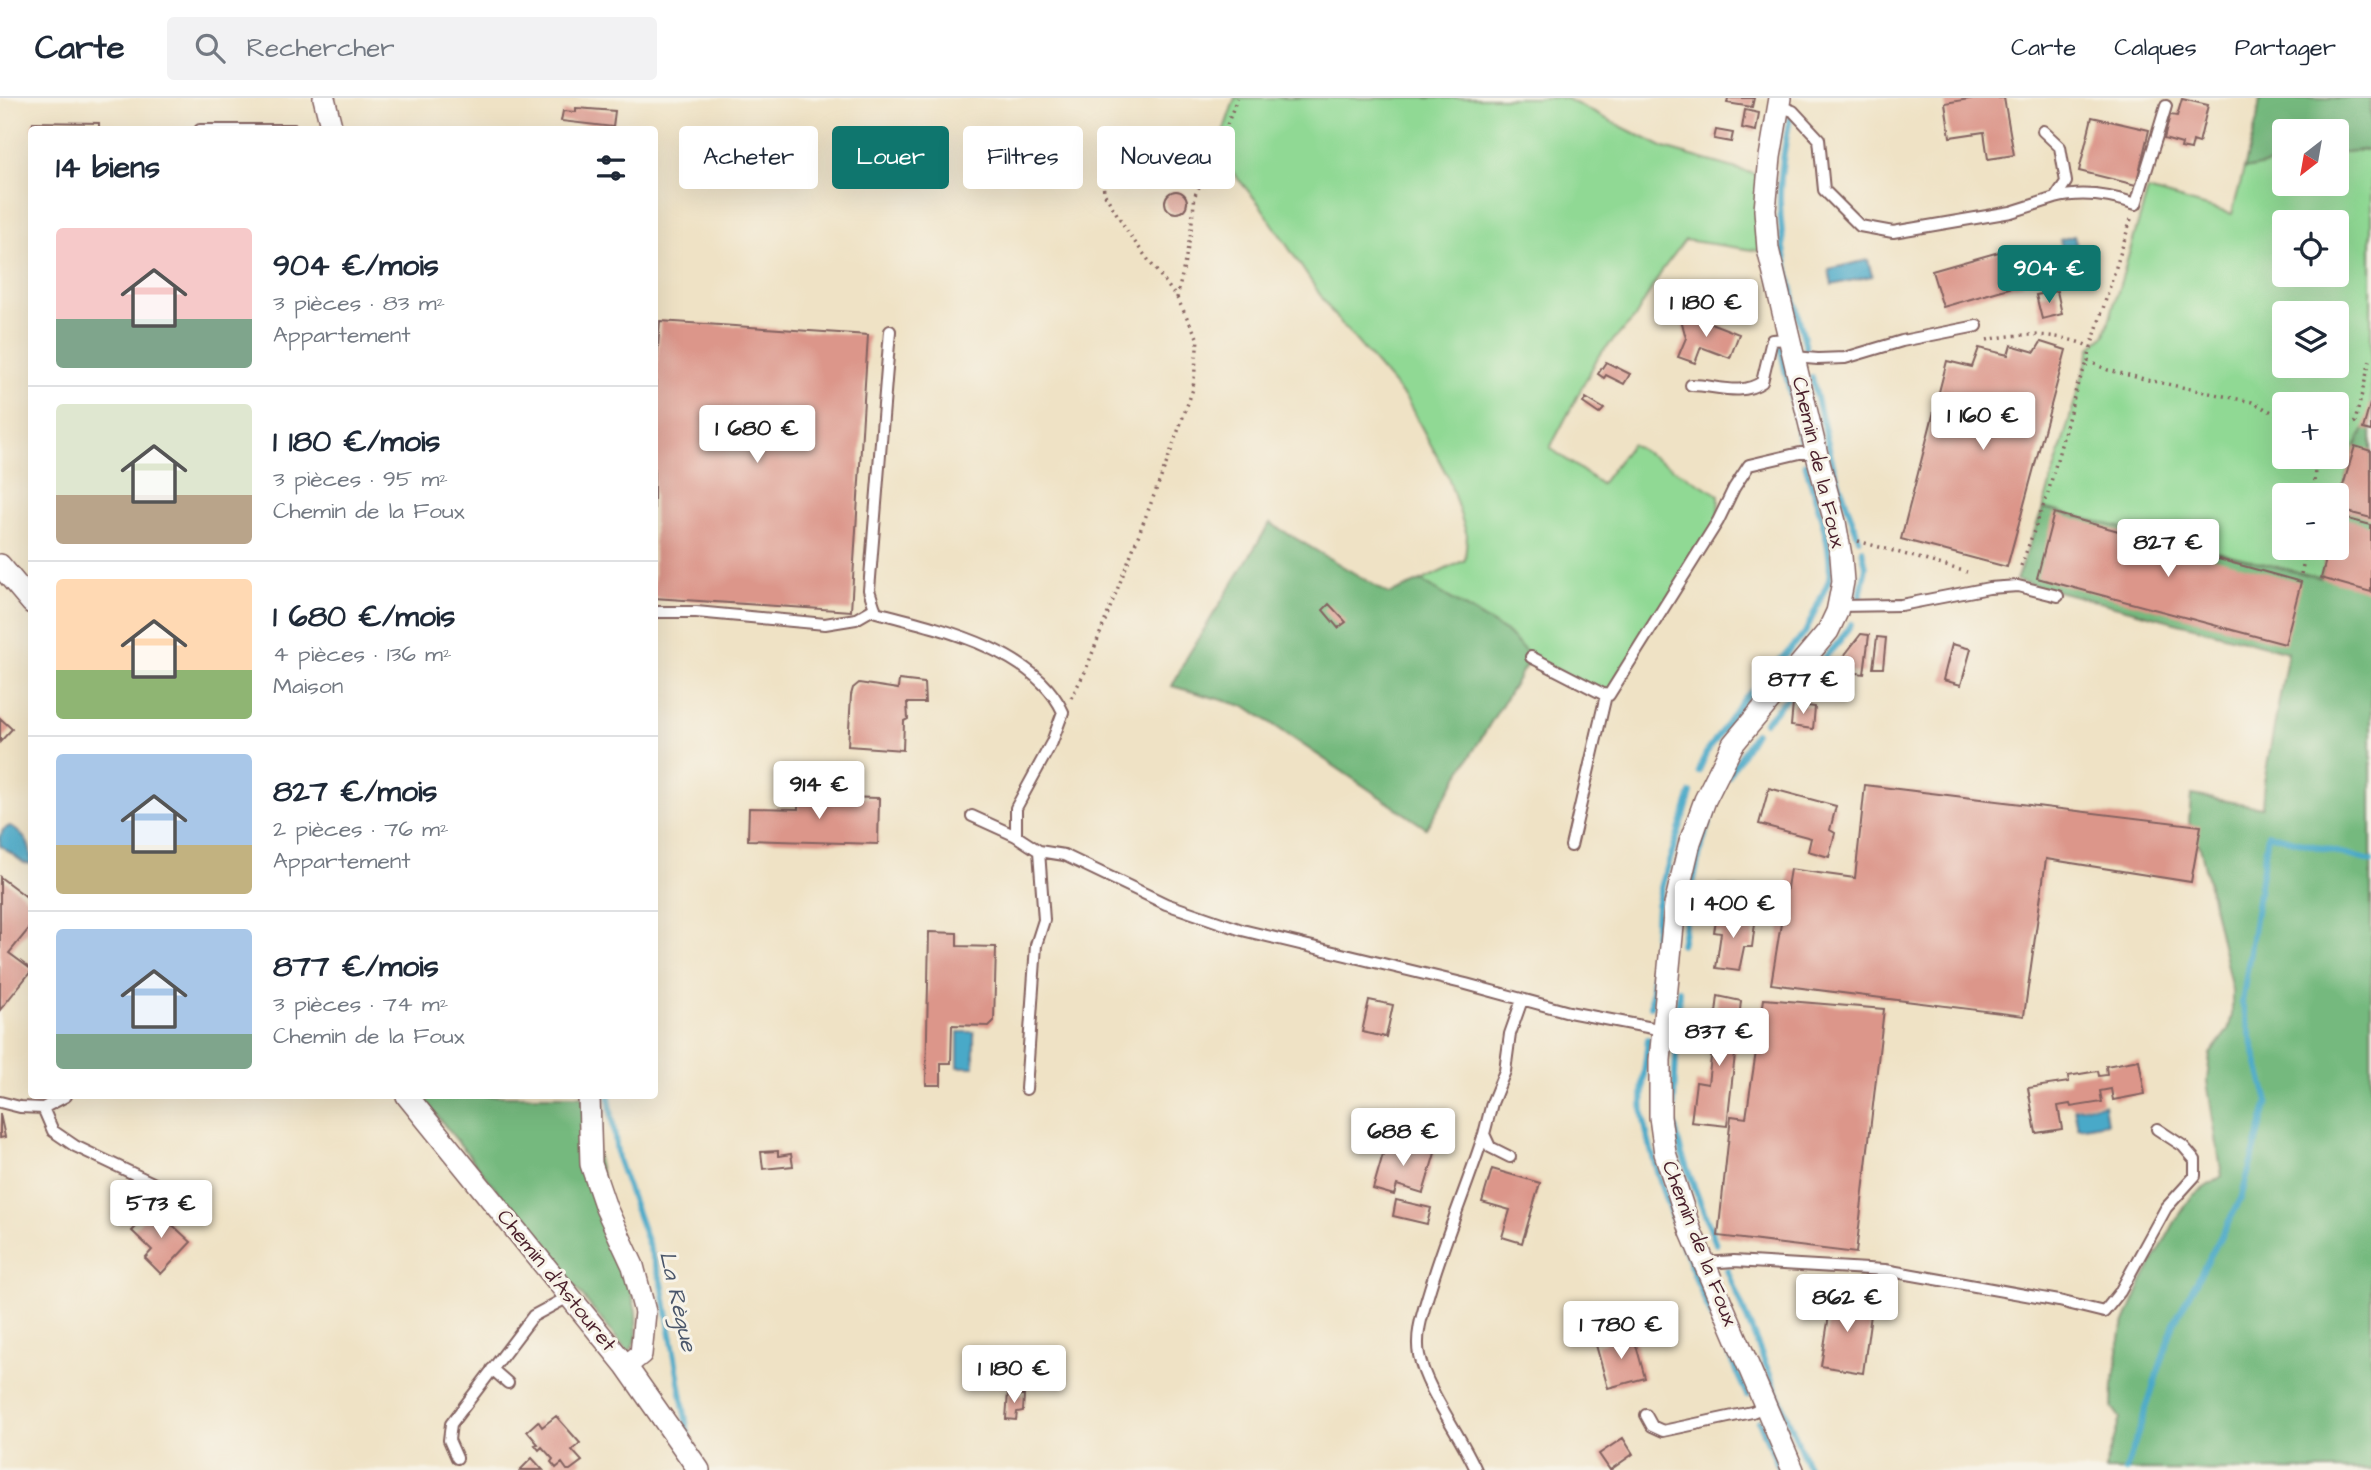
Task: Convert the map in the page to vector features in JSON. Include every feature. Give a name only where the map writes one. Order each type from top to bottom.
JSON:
[{"type":"street","points":[[324,98],[331,126]]},
{"type":"street","name":"Chemin de la Foux","points":[[1780,102],[1770,157],[1765,210],[1769,249],[1835,522],[1843,582],[1838,607],[1828,631],[1733,744],[1705,800],[1690,842],[1675,905],[1660,1060],[1660,1117],[1665,1153],[1691,1232],[1793,1470]]},
{"type":"street","points":[[0,565],[28,598]]},
{"type":"street","name":"Chemin d'Astouret","points":[[409,1099],[626,1366],[699,1470]]},
{"type":"street","points":[[589,1099],[591,1164],[606,1208],[633,1266],[645,1312],[640,1354],[626,1366]]},
{"type":"lane","points":[[1780,102],[1793,111],[1819,139],[1824,190],[1860,226],[1893,232],[2011,212],[2074,193],[2102,195],[2136,204],[2166,107]]},
{"type":"lane","points":[[2043,131],[2060,147],[2066,182],[2055,198]]},
{"type":"lane","points":[[1691,385],[1750,390],[1762,382],[1772,341],[1818,359],[1845,358],[1902,341],[1977,326]]},
{"type":"lane","points":[[890,331],[869,590],[876,612],[954,632],[1034,673],[1055,694],[1063,712],[1052,742],[1016,808],[1016,836]]},
{"type":"lane","points":[[1571,846],[1606,695],[1609,695],[1672,596],[1718,521],[1734,488],[1749,465],[1800,453],[1817,453]]},
{"type":"lane","points":[[1838,607],[1901,605],[1989,588],[2018,586],[2058,596]]},
{"type":"lane","points":[[658,612],[696,612],[825,624],[856,619],[875,608]]},
{"type":"lane","points":[[1531,657],[1606,695]]},
{"type":"lane","points":[[972,816],[1016,836],[1039,851],[1064,855],[1166,904],[1242,930],[1569,1012],[1663,1030]]},
{"type":"lane","points":[[1026,1089],[1036,945],[1044,920],[1039,851]]},
{"type":"lane","points":[[1476,1470],[1465,1445],[1428,1381],[1419,1354],[1420,1325],[1441,1253],[1485,1134],[1492,1102],[1506,1071],[1510,1034],[1522,1000]]},
{"type":"lane","points":[[0,1102],[20,1107],[43,1108],[60,1099]]},
{"type":"lane","points":[[43,1108],[53,1132],[75,1146],[157,1185]]},
{"type":"lane","points":[[1704,1263],[1747,1261],[1885,1270],[2104,1312],[2120,1292],[2166,1208],[2195,1176],[2195,1160],[2183,1146],[2157,1129]]},
{"type":"lane","points":[[1485,1134],[1490,1147],[1510,1157]]},
{"type":"lane","points":[[457,1458],[449,1440],[451,1424],[533,1316],[570,1297]]},
{"type":"lane","points":[[492,1369],[508,1383]]},
{"type":"lane","points":[[1646,1415],[1651,1426],[1663,1431],[1752,1412],[1767,1406]]},
{"type":"path","points":[[1227,126],[1237,98]]},
{"type":"path","points":[[1063,712],[1085,672],[1163,474],[1193,389],[1198,339],[1177,298],[1130,237],[1104,189]]},
{"type":"path","points":[[1177,298],[1197,189]]},
{"type":"path","points":[[2021,566],[2048,493],[2077,386],[2088,360],[2136,204]]},
{"type":"path","points":[[1983,341],[2024,335],[2067,337],[2091,347]]},
{"type":"path","points":[[2349,426],[2355,422],[2371,356]]},
{"type":"path","points":[[2088,360],[2108,370],[2252,402],[2272,412]]},
{"type":"path","points":[[1839,541],[1860,541],[1967,572]]},
{"type":"path","points":[[2301,574],[2304,560]]},
{"type":"green space","points":[[1235,98],[1565,98],[1664,148],[1758,175],[1760,251],[1685,240],[1663,269],[1634,319],[1599,355],[1550,448],[1601,484],[1631,444],[1719,495],[1718,521],[1609,695],[1531,657],[1506,632],[1421,581],[1465,560],[1467,535],[1448,477],[1407,400],[1333,314],[1260,205],[1235,175],[1235,126],[1225,126]]},
{"type":"green space","points":[[2260,98],[2371,98],[2371,149],[2349,152],[2349,119],[2272,119],[2272,163],[2244,169]]},
{"type":"green space","points":[[2371,149],[2371,416],[2355,446],[2349,469],[2349,392],[2272,392],[2272,469],[2349,469],[2345,483],[2272,483],[2272,560],[2326,560],[2321,578],[2043,508],[2091,347],[2105,335],[2148,190],[2232,214],[2244,169],[2272,163],[2272,196],[2349,196],[2349,152]]},
{"type":"green space","points":[[2371,416],[2371,1470],[2105,1470],[2120,1418],[2112,1407],[2121,1332],[2142,1282],[2175,1222],[2192,1196],[2222,1176],[2207,1081],[2210,1054],[2228,1030],[2232,1015],[2232,990],[2201,850],[2189,822],[2191,795],[2262,807],[2264,782],[2288,652],[2016,580],[2043,508],[2321,578],[2326,560],[2349,560],[2349,483],[2344,483]]},
{"type":"green space","points":[[1270,523],[1389,594],[1421,581],[1506,632],[1531,657],[1426,828],[1247,707],[1172,686]]},
{"type":"green space","points":[[423,1099],[583,1099],[636,1311],[637,1337],[629,1354]]},
{"type":"water","points":[[2074,236],[2082,266],[2068,270],[2060,240]]},
{"type":"water","points":[[1868,260],[1872,276],[1832,285],[1829,269]]},
{"type":"water","points":[[10,826],[27,842],[28,864],[0,845],[3,830]]},
{"type":"water","points":[[1720,886],[1748,890],[1745,903],[1718,898]]},
{"type":"water","points":[[958,1032],[974,1032],[974,1067],[958,1067]]},
{"type":"water","points":[[2104,1104],[2107,1123],[2078,1128],[2074,1108]]},
{"type":"building","points":[[1728,98],[1754,98],[1752,107],[1727,103]]},
{"type":"building","points":[[1975,98],[2004,98],[2014,155],[1988,159],[1984,132],[1950,137],[1945,103]]},
{"type":"building","points":[[2182,99],[2208,105],[2199,143],[2193,141],[2191,150],[2181,148],[2182,144],[2164,139],[2170,115],[2177,116]]},
{"type":"building","points":[[576,108],[615,111],[613,126],[561,121],[563,111],[576,112]]},
{"type":"building","points":[[1745,110],[1759,113],[1756,131],[1742,128]]},
{"type":"building","points":[[2092,117],[2149,130],[2136,185],[2079,171]]},
{"type":"building","points":[[33,122],[99,123],[99,126],[32,126]]},
{"type":"building","points":[[1716,130],[1733,133],[1731,142],[1714,139]]},
{"type":"building","points":[[1176,191],[1184,194],[1187,202],[1184,210],[1176,213],[1168,210],[1165,202],[1168,194]]},
{"type":"building","points":[[2013,248],[2023,284],[1943,307],[1932,271]]},
{"type":"building","points":[[2057,291],[2062,314],[2042,319],[2036,295]]},
{"type":"building","points":[[1685,313],[1739,334],[1730,358],[1701,347],[1695,363],[1678,357],[1686,338],[1682,323]]},
{"type":"building","points":[[660,321],[868,335],[851,611],[658,598]]},
{"type":"building","points":[[2041,342],[2066,350],[2007,567],[1901,539],[1947,361],[1972,367],[1979,348],[2008,355],[2011,345],[2035,352]]},
{"type":"building","points":[[1606,362],[1630,374],[1624,384],[1598,374]]},
{"type":"building","points":[[1586,398],[1604,409],[1599,414],[1583,403]]},
{"type":"building","points":[[2371,404],[2371,431],[2363,429]]},
{"type":"building","points":[[2355,446],[2371,451],[2371,518],[2349,512],[2349,483],[2344,483]]},
{"type":"building","points":[[2054,513],[2301,582],[2285,644],[2037,578]]},
{"type":"building","points":[[2349,519],[2371,525],[2371,592],[2321,578],[2326,560],[2349,560]]},
{"type":"building","points":[[1329,604],[1346,622],[1338,628],[1323,610]]},
{"type":"building","points":[[1861,634],[1869,635],[1864,674],[1833,670]]},
{"type":"building","points":[[1877,637],[1886,638],[1883,668],[1873,668]]},
{"type":"building","points":[[1952,644],[1971,649],[1961,685],[1943,680]]},
{"type":"building","points":[[899,680],[924,683],[925,703],[907,703],[908,719],[904,721],[903,750],[848,746],[853,688],[859,683],[898,689]]},
{"type":"building","points":[[1793,704],[1815,707],[1813,729],[1791,726]]},
{"type":"building","points":[[0,718],[12,729],[0,742]]},
{"type":"building","points":[[1865,785],[2201,826],[2191,882],[2046,859],[2024,1016],[1771,984],[1790,869],[1855,878]]},
{"type":"building","points":[[1769,788],[1836,806],[1830,830],[1835,833],[1829,857],[1808,851],[1811,838],[1759,824]]},
{"type":"building","points":[[798,796],[879,798],[878,844],[748,840],[749,808],[798,809]]},
{"type":"building","points":[[0,877],[28,898],[28,930],[9,953],[28,967],[28,975],[0,1010]]},
{"type":"building","points":[[1718,911],[1736,915],[1735,919],[1755,923],[1752,947],[1744,947],[1739,971],[1716,968],[1721,933],[1714,932]]},
{"type":"building","points":[[929,932],[957,933],[957,946],[996,947],[994,1021],[989,1026],[952,1025],[951,1063],[941,1063],[941,1085],[926,1085]]},
{"type":"building","points":[[1718,996],[1741,1001],[1727,1126],[1691,1122],[1696,1082],[1708,1084]]},
{"type":"building","points":[[1764,999],[1884,1009],[1856,1253],[1718,1236],[1731,1116],[1746,1118]]},
{"type":"building","points":[[1369,1000],[1393,1005],[1386,1037],[1362,1032]]},
{"type":"building","points":[[2139,1060],[2145,1094],[2113,1100],[2111,1089],[2100,1091],[2102,1102],[2071,1107],[2070,1104],[2058,1106],[2062,1129],[2036,1133],[2028,1088],[2069,1082],[2068,1076],[2098,1071],[2099,1076],[2107,1075],[2106,1066]]},
{"type":"building","points":[[0,1114],[5,1137],[0,1138]]},
{"type":"building","points":[[1387,1140],[1435,1153],[1423,1193],[1397,1185],[1394,1195],[1373,1189]]},
{"type":"building","points":[[778,1151],[778,1156],[791,1154],[793,1166],[763,1169],[761,1152]]},
{"type":"building","points":[[1492,1169],[1540,1183],[1522,1243],[1502,1237],[1510,1210],[1482,1202]]},
{"type":"building","points":[[1396,1200],[1431,1208],[1427,1224],[1393,1216]]},
{"type":"building","points":[[154,1208],[191,1242],[161,1274],[145,1258],[152,1250],[132,1231]]},
{"type":"building","points":[[1832,1296],[1873,1300],[1863,1373],[1821,1366]]},
{"type":"building","points":[[1633,1334],[1645,1378],[1608,1388],[1596,1345]]},
{"type":"building","points":[[1017,1391],[1018,1395],[1024,1395],[1023,1411],[1017,1412],[1016,1420],[1006,1419],[1008,1392]]},
{"type":"building","points":[[556,1416],[580,1443],[572,1450],[582,1461],[570,1470],[562,1463],[556,1468],[551,1462],[553,1459],[542,1447],[539,1450],[535,1445],[538,1444],[527,1431],[538,1421],[542,1427]]},
{"type":"building","points":[[1623,1438],[1633,1454],[1610,1470],[1599,1454]]},
{"type":"building","points":[[532,1458],[543,1470],[520,1470]]},
{"type":"waterway","points":[[1790,118],[1781,178],[1781,218],[1789,277],[1808,354]]},
{"type":"waterway","points":[[1780,346],[1800,440]]},
{"type":"waterway","points":[[1812,377],[1833,465],[1859,539]]},
{"type":"waterway","points":[[1699,772],[1706,753],[1744,699],[1805,633],[1829,580],[1826,537],[1805,463]]},
{"type":"waterway","points":[[1860,597],[1866,567],[1862,549]]},
{"type":"waterway","points":[[1765,722],[1839,642],[1851,624]]},
{"type":"waterway","points":[[1728,777],[1755,733]]},
{"type":"waterway","points":[[1681,945],[1702,845],[1723,787]]},
{"type":"waterway","points":[[1651,1006],[1657,906],[1691,793]]},
{"type":"waterway","points":[[2126,1470],[2174,1323],[2241,1199],[2268,1102],[2242,1003],[2268,834],[2371,861]]},
{"type":"waterway","points":[[1679,990],[1673,1120],[1681,1152],[1716,1244]]},
{"type":"waterway","points":[[1648,1039],[1642,1105],[1652,1156],[1683,1247],[1747,1395]]},
{"type":"waterway","name":"La Règue","points":[[609,1099],[618,1160],[662,1283],[690,1444]]},
{"type":"waterway","points":[[1727,1270],[1809,1470]]},
{"type":"waterway","points":[[1759,1421],[1780,1470]]}]
